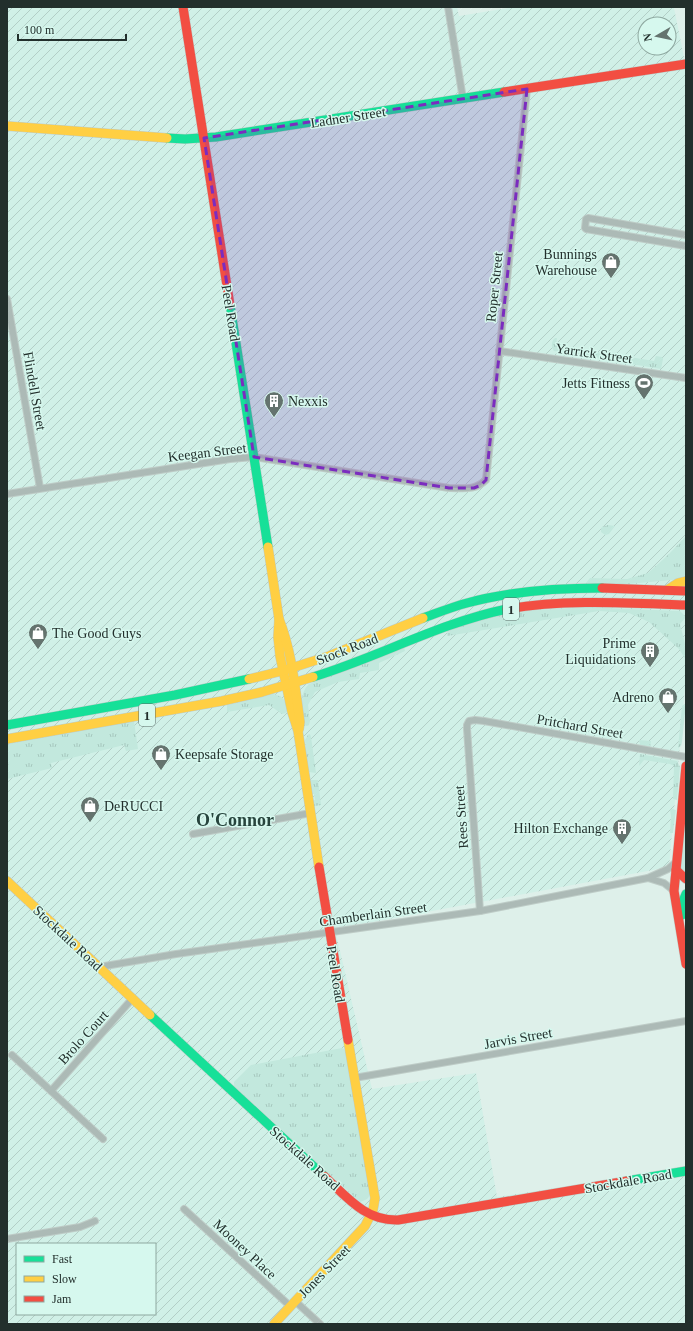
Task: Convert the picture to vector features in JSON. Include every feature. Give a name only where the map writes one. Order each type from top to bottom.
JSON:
[{"type":"main road","name":"Peel Road","points":[[183,7],[279,619],[284,630],[290,684],[300,722],[298,732],[329,933],[375,1198],[370,1215]]},
{"type":"main road","name":"Ladner Street","points":[[7,126],[185,139],[204,138],[268,130],[686,64]]},
{"type":"main road","points":[[667,590],[678,583],[686,581]]},
{"type":"main road","name":"Stock Road","points":[[7,725],[226,686],[288,670],[358,646],[445,610],[467,603],[495,597],[553,589],[686,591]]},
{"type":"main road","name":"Stock Road","points":[[7,739],[222,701],[290,684],[338,669],[466,619],[508,609],[566,603],[685,607]]},
{"type":"main road","points":[[686,766],[674,891],[686,964]]},
{"type":"main road","points":[[676,866],[686,879]]},
{"type":"main road","name":"Stockdale Road","points":[[7,881],[132,999],[360,1208],[370,1215],[382,1220],[398,1220],[686,1171]]},
{"type":"main road","points":[[680,929],[683,902],[686,894]]},
{"type":"main road","name":"Jones Street","points":[[274,1324],[355,1238],[370,1215]]},
{"type":"street","points":[[448,7],[463,99]]},
{"type":"street","name":"Roper Street","points":[[481,485],[486,480],[527,89]]},
{"type":"street","points":[[686,236],[588,218],[586,219],[586,230],[686,246]]},
{"type":"street","name":"Flindell Street","points":[[7,299],[40,488]]},
{"type":"street","name":"Yarrick Street","points":[[499,351],[686,378]]},
{"type":"street","name":"Keegan Street","points":[[7,494],[230,459],[254,458],[449,488],[474,488],[481,485]]},
{"type":"street","name":"Pritchard Street","points":[[469,721],[484,721],[686,757]]},
{"type":"street","name":"Rees Street","points":[[469,721],[467,725],[467,733],[480,911]]},
{"type":"street","points":[[193,834],[311,813]]},
{"type":"street","name":"Chamberlain Street","points":[[99,967],[176,954],[480,911],[648,878],[676,866]]},
{"type":"street","points":[[648,878],[664,883],[674,891]]},
{"type":"street","name":"Brolo Court","points":[[51,1091],[132,999]]},
{"type":"street","name":"Jarvis Street","points":[[354,1078],[686,1021]]},
{"type":"street","points":[[12,1055],[103,1139]]},
{"type":"street","name":"Mooney Place","points":[[184,1209],[293,1303],[320,1324]]},
{"type":"street","points":[[7,1239],[80,1227],[95,1221]]},
{"type":"highlighted area","points":[[527,89],[486,480],[481,485],[474,488],[449,488],[254,457],[204,138]]},
{"type":"shaded area","points":[[7,7],[457,7],[459,16],[515,7],[678,7],[674,8],[676,16],[637,16],[637,56],[677,56],[677,23],[686,67],[686,677],[669,867],[335,929],[372,1089],[476,1073],[497,1197],[686,1169],[686,1324],[7,1324]]},
{"type":"green space","points":[[555,338],[557,338],[556,345],[654,361],[656,356],[662,357],[661,369],[554,351],[552,344]]},
{"type":"green space","points":[[608,525],[615,526],[609,534],[605,535],[601,532],[601,529],[602,527]]},
{"type":"green space","points":[[686,536],[686,577],[672,580],[617,585],[586,583],[590,578],[627,579],[648,573]]},
{"type":"green space","points":[[583,607],[680,611],[686,617],[680,624],[686,648],[686,660],[679,649],[649,622],[629,613],[599,611],[447,636],[447,630],[471,622],[525,611]]},
{"type":"green space","points":[[404,647],[405,651],[379,663],[379,670],[360,673],[359,679],[338,682],[315,692],[308,705],[309,725],[304,725],[302,698],[303,693],[309,684]]},
{"type":"green space","points":[[273,694],[282,697],[285,701],[288,710],[286,713],[282,714],[269,705],[227,712],[227,705]]},
{"type":"green space","points":[[686,703],[682,742],[681,746],[678,748],[682,706]]},
{"type":"green space","points":[[134,721],[138,749],[126,751],[124,745],[51,763],[52,768],[7,779],[7,744]]},
{"type":"green space","points":[[310,734],[316,773],[309,772],[307,768],[305,740]]},
{"type":"green space","points":[[639,740],[651,741],[650,747],[640,745]]},
{"type":"green space","points":[[640,754],[677,761],[680,767],[677,800],[673,799],[674,766],[644,760],[639,766]]},
{"type":"green space","points":[[311,780],[318,780],[321,805],[315,806],[312,801],[315,800],[314,794],[311,794]]},
{"type":"green space","points":[[686,809],[686,875],[680,865]]},
{"type":"green space","points":[[670,810],[676,810],[673,833],[670,833]]},
{"type":"green space","points":[[342,1048],[346,1052],[370,1193],[367,1199],[360,1202],[234,1086],[234,1082],[251,1065]]},
{"type":"traffic: fast","points":[[167,138],[185,139],[216,137],[504,92]]},
{"type":"traffic: fast","points":[[230,305],[268,547]]},
{"type":"traffic: fast","points":[[423,618],[461,605],[517,593],[602,588]]},
{"type":"traffic: fast","points":[[313,677],[362,660],[433,631],[482,615],[507,609]]},
{"type":"traffic: fast","points":[[7,725],[175,695],[249,679]]},
{"type":"traffic: fast","points":[[682,915],[683,901],[686,894]]},
{"type":"traffic: fast","points":[[150,1015],[324,1176]]},
{"type":"traffic: fast","points":[[627,1181],[686,1171]]},
{"type":"traffic: slow","points":[[7,126],[167,138]]},
{"type":"traffic: slow","points":[[268,547],[279,619],[278,637],[280,656],[292,712],[298,731],[319,867]]},
{"type":"traffic: slow","points":[[667,590],[678,583],[686,581]]},
{"type":"traffic: slow","points":[[249,679],[282,671],[329,656],[423,618]]},
{"type":"traffic: slow","points":[[279,619],[287,644],[292,670],[300,722],[299,729]]},
{"type":"traffic: slow","points":[[7,739],[222,701],[262,692],[313,677]]},
{"type":"traffic: slow","points":[[7,881],[150,1015]]},
{"type":"traffic: slow","points":[[274,1324],[365,1226],[373,1210],[375,1198],[348,1040]]},
{"type":"traffic: jam","points":[[183,7],[230,305]]},
{"type":"traffic: jam","points":[[504,92],[686,64]]},
{"type":"traffic: jam","points":[[602,588],[686,591]]},
{"type":"traffic: jam","points":[[507,609],[574,603],[686,605]]},
{"type":"traffic: jam","points":[[686,766],[674,891],[686,964]]},
{"type":"traffic: jam","points":[[319,867],[348,1040]]},
{"type":"traffic: jam","points":[[676,870],[686,879]]},
{"type":"traffic: jam","points":[[324,1176],[357,1206],[366,1212],[386,1219],[398,1220],[627,1181]]},
{"type":"place","name":"Bunnings Warehouse","points":[[611,279]]},
{"type":"place","name":"Jetts Fitness","points":[[644,400]]},
{"type":"place","name":"Nexxis","points":[[274,418]]},
{"type":"place","name":"The Good Guys","points":[[38,650]]},
{"type":"place","name":"Prime Liquidations","points":[[650,668]]},
{"type":"place","name":"Adreno","points":[[668,714]]},
{"type":"place","name":"Keepsafe Storage","points":[[161,771]]},
{"type":"place","name":"DeRUCCI","points":[[90,823]]},
{"type":"place","name":"Hilton Exchange","points":[[622,845]]},
{"type":"district","name":"O'Connor","points":[[235,820]]}]
